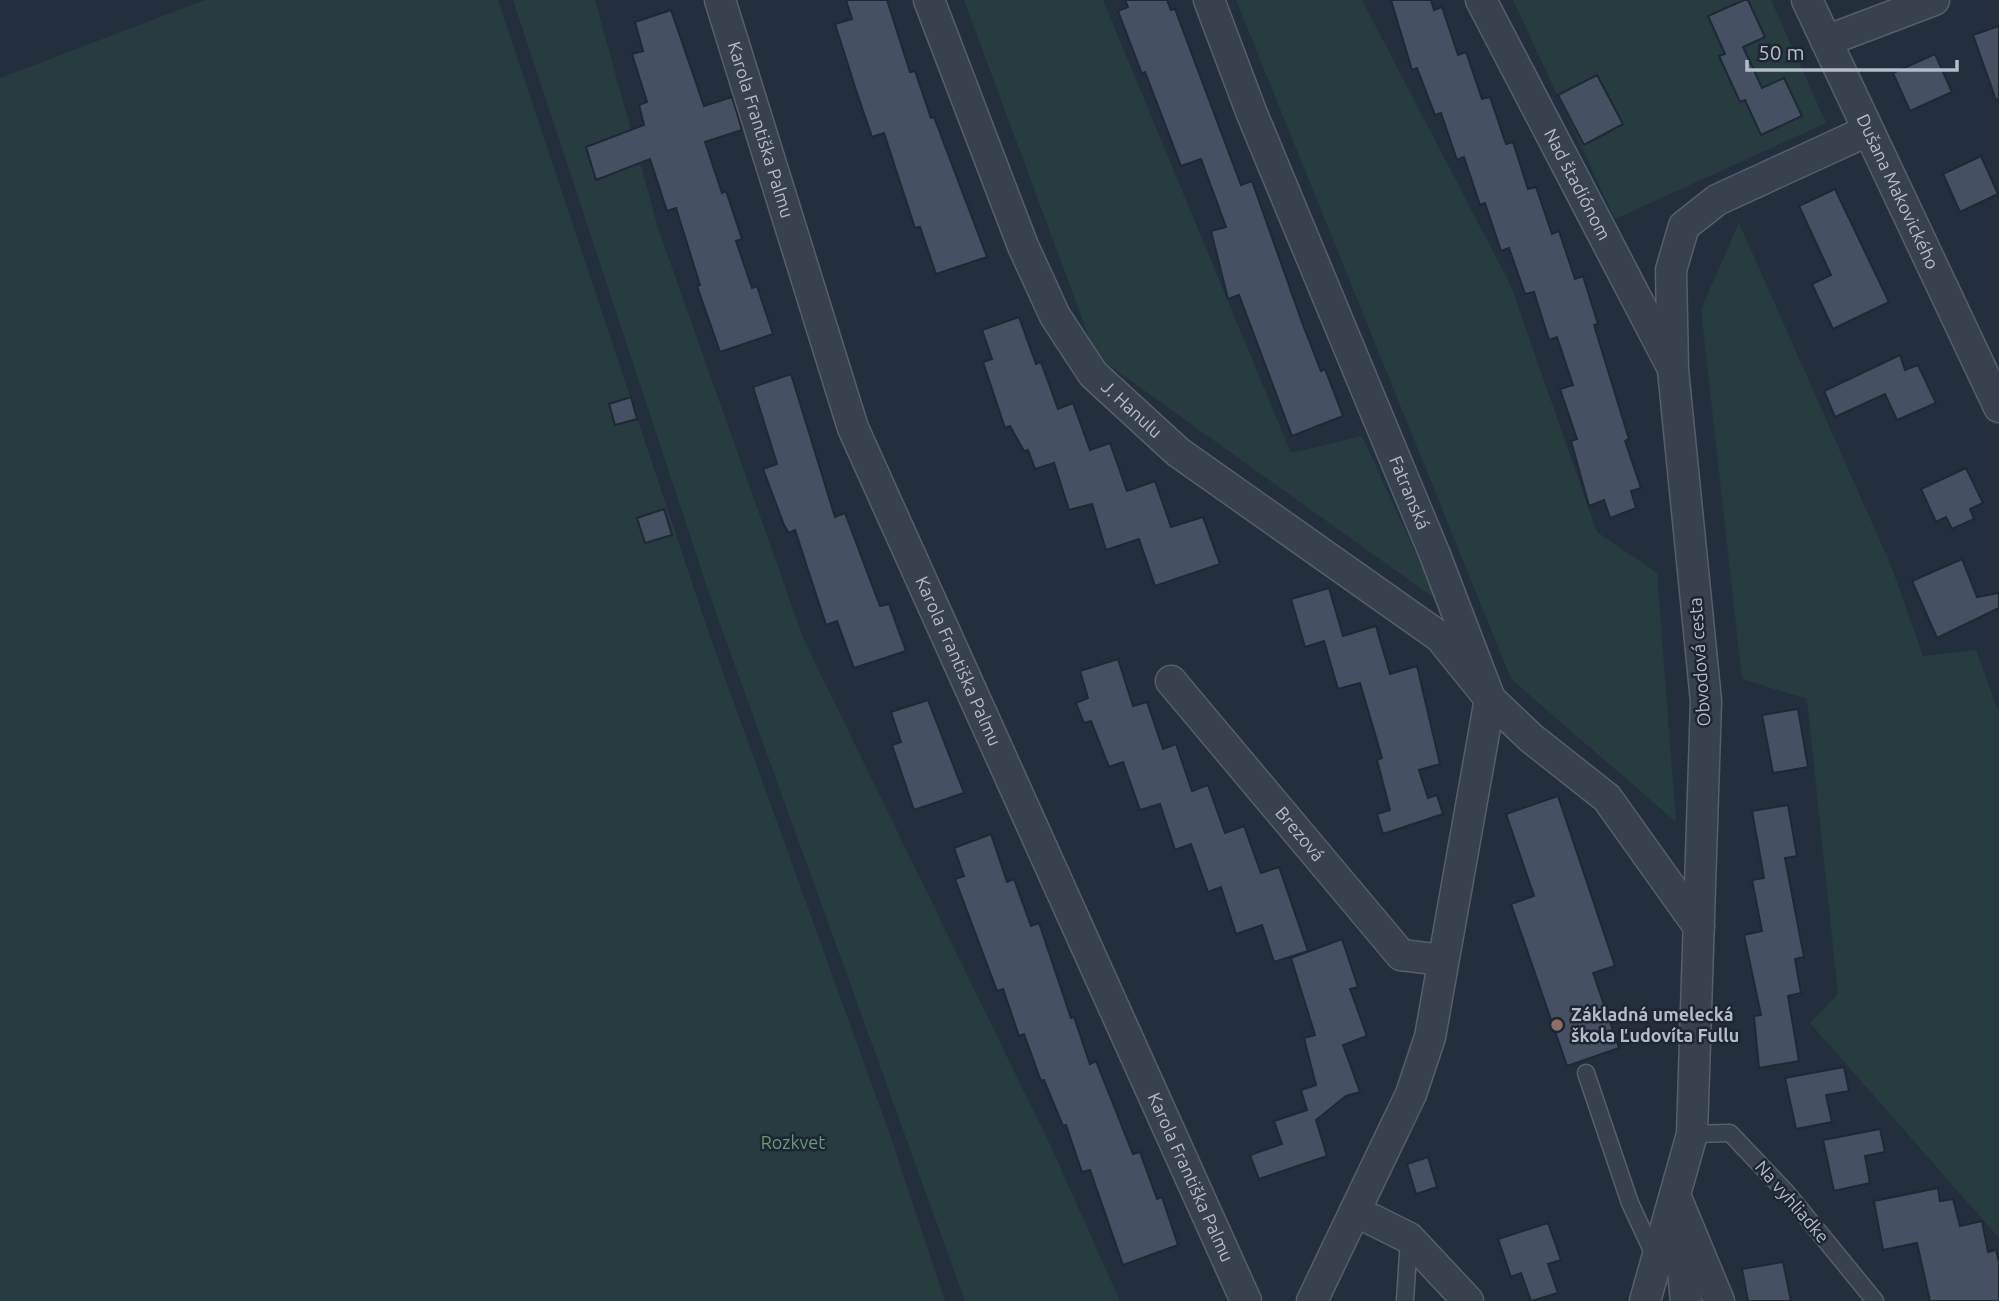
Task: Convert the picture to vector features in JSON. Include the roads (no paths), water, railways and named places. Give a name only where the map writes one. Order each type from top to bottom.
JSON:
[{"type":"street","name":"Karola Františka Palmu","points":[[720,0],[853,428],[1246,1301]]},
{"type":"street","name":"J. Hanulu","points":[[929,0],[1023,246],[1055,316],[1093,374],[1178,452],[1440,637],[1490,699]]},
{"type":"street","name":"Fatranská","points":[[1209,0],[1252,114],[1435,555],[1490,699],[1531,738],[1607,798],[1699,926]]},
{"type":"street","name":"Nad štadiónom","points":[[1481,0],[1673,370]]},
{"type":"street","name":"Dušana Makovického","points":[[1807,0],[1867,131],[1995,388]]},
{"type":"street","points":[[1826,41],[1934,0]]},
{"type":"street","name":"Obvodová cesta","points":[[1645,1301],[1692,1134],[1706,701],[1673,370],[1671,270],[1684,226],[1717,200],[1867,131]]},
{"type":"street","name":"Brezová","points":[[1171,681],[1401,955],[1443,960]]},
{"type":"street","points":[[1312,1301],[1411,1094],[1430,1037],[1490,699]]},
{"type":"street","points":[[1675,1195],[1685,1301]]},
{"type":"street","points":[[1675,1195],[1719,1301]]},
{"type":"street","points":[[1355,1211],[1409,1238],[1468,1301]]},
{"type":"lane","points":[[1586,1073],[1630,1203],[1657,1261]]},
{"type":"lane","name":"Na vyhliadke","points":[[1692,1134],[1730,1133],[1787,1193],[1875,1301]]},
{"type":"lane","points":[[1405,1301],[1409,1238]]},
{"type":"place","name":"Základná umelecká škola Ľudovíta Fullu","points":[[1557,1025]]},
{"type":"park label","name":"Rozkvet","points":[[793,1143]]}]
